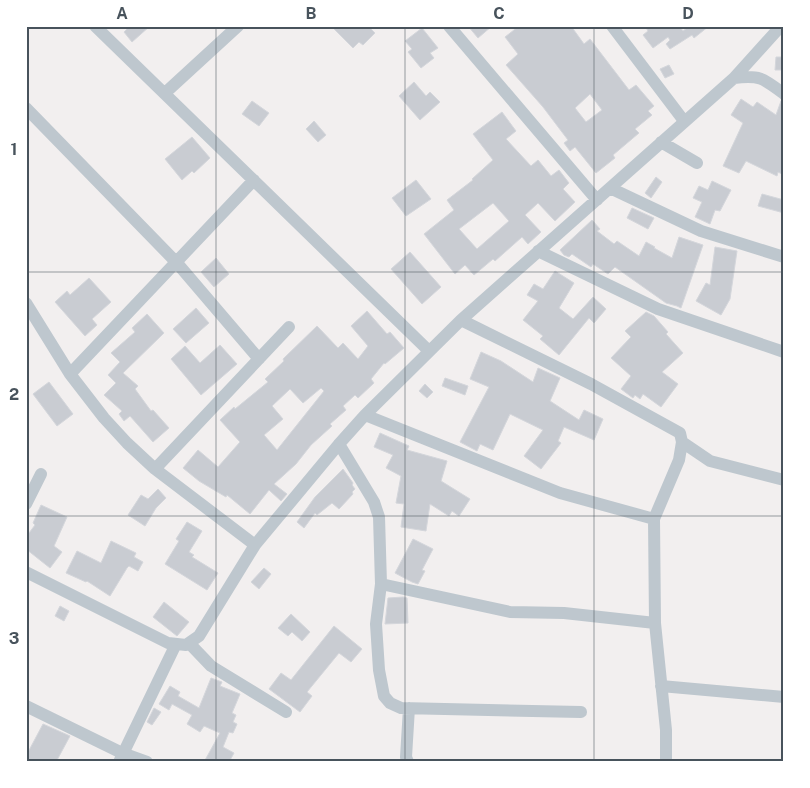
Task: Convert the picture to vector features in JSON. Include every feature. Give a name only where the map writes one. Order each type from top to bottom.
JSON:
[{"type":"street","points":[[95,26],[429,351]]},
{"type":"street","points":[[165,93],[238,26]]},
{"type":"street","points":[[449,26],[597,200]]},
{"type":"street","points":[[612,26],[684,121]]},
{"type":"street","points":[[26,572],[168,643],[182,643],[199,636],[255,545],[339,444],[366,415],[461,320],[734,78],[781,26]]},
{"type":"street","points":[[734,78],[754,76],[769,82],[784,94]]},
{"type":"street","points":[[26,108],[176,263],[259,359]]},
{"type":"street","points":[[661,142],[697,163]]},
{"type":"street","points":[[70,374],[254,180]]},
{"type":"street","points":[[610,188],[701,231],[784,257]]},
{"type":"street","points":[[538,252],[658,309],[784,352]]},
{"type":"street","points":[[26,304],[70,374],[104,418],[155,469],[255,545]]},
{"type":"street","points":[[461,320],[591,384],[680,433],[682,442],[680,460],[654,519],[655,623],[666,730],[666,762]]},
{"type":"street","points":[[155,469],[289,327]]},
{"type":"street","points":[[366,415],[560,493],[654,519]]},
{"type":"street","points":[[682,442],[710,462],[784,480]]},
{"type":"street","points":[[339,444],[377,510],[379,518],[381,584],[376,624],[379,670],[384,696],[390,703],[401,708],[581,712]]},
{"type":"street","points":[[26,504],[41,474]]},
{"type":"street","points":[[381,584],[510,612],[564,613],[655,623]]},
{"type":"street","points":[[182,643],[211,666],[286,712]]},
{"type":"street","points":[[120,757],[182,643]]},
{"type":"street","points":[[661,686],[784,697]]},
{"type":"street","points":[[408,762],[406,757],[409,708]]},
{"type":"street","points":[[28,711],[120,757],[147,762]]},
{"type":"building","points":[[130,26],[150,26],[132,42],[124,32]]},
{"type":"building","points":[[331,26],[368,26],[375,33],[363,45],[359,42],[353,48]]},
{"type":"building","points":[[468,26],[492,26],[478,38]]},
{"type":"building","points":[[519,26],[571,26],[584,44],[590,39],[629,90],[636,85],[654,106],[648,111],[652,115],[635,129],[639,133],[613,155],[615,158],[596,173],[575,147],[570,151],[564,143],[568,140],[543,107],[506,65],[518,54],[505,37]],"holes":[[[590,94],[602,110],[586,122],[575,108]]]},
{"type":"building","points":[[645,26],[679,26],[683,31],[687,28],[685,26],[709,26],[694,38],[692,35],[670,49],[666,44],[670,40],[668,37],[653,48],[643,35],[648,31]]},
{"type":"building","points":[[422,28],[438,48],[430,53],[434,58],[421,68],[408,52],[412,49],[405,41]]},
{"type":"building","points":[[776,57],[784,57],[784,70],[775,70]]},
{"type":"building","points":[[669,65],[674,74],[665,78],[660,69]]},
{"type":"building","points":[[414,82],[426,96],[430,92],[440,102],[420,120],[399,96]]},
{"type":"building","points":[[741,99],[753,107],[757,102],[776,115],[781,101],[784,102],[784,175],[778,172],[777,176],[746,161],[739,173],[723,166],[743,123],[731,115]]},
{"type":"building","points":[[252,101],[269,113],[259,126],[242,114]]},
{"type":"building","points":[[502,112],[516,131],[506,139],[531,166],[538,160],[551,176],[559,170],[569,183],[563,189],[575,202],[555,221],[538,203],[525,215],[541,232],[528,244],[522,237],[495,261],[493,259],[474,275],[465,265],[455,274],[424,234],[454,210],[447,200],[473,180],[493,160],[473,134]],"holes":[[[493,203],[509,221],[477,249],[459,229]]]},
{"type":"building","points":[[314,121],[326,135],[318,142],[306,129]]},
{"type":"building","points":[[192,137],[210,158],[194,173],[192,171],[182,180],[165,159]]},
{"type":"building","points":[[656,177],[662,182],[651,198],[645,193]]},
{"type":"building","points":[[416,180],[431,199],[406,216],[392,198]]},
{"type":"building","points":[[712,181],[731,190],[720,211],[715,210],[710,224],[695,217],[702,202],[693,198],[699,186],[708,190]]},
{"type":"building","points":[[762,194],[784,200],[784,213],[758,206]]},
{"type":"building","points":[[632,208],[654,218],[648,229],[627,218]]},
{"type":"building","points":[[592,220],[600,229],[597,231],[614,244],[617,241],[639,256],[646,242],[672,258],[679,237],[703,245],[681,308],[666,303],[615,267],[608,274],[593,264],[591,267],[572,254],[569,257],[564,255],[560,250]]},
{"type":"building","points":[[715,247],[737,251],[730,299],[721,315],[696,301],[706,283],[710,285]]},
{"type":"building","points":[[410,252],[441,287],[422,304],[391,269]]},
{"type":"building","points":[[216,258],[229,274],[214,287],[201,272]]},
{"type":"building","points":[[555,271],[574,283],[559,308],[573,319],[593,297],[606,309],[594,323],[589,318],[559,355],[540,339],[543,336],[523,320],[538,301],[527,295],[534,284],[543,289]]},
{"type":"building","points":[[89,278],[111,302],[92,319],[97,325],[85,336],[55,302],[67,291],[70,295]]},
{"type":"building","points":[[196,308],[209,323],[186,343],[173,329]]},
{"type":"building","points":[[367,311],[387,334],[390,332],[404,348],[384,363],[371,379],[374,383],[358,398],[355,395],[343,406],[346,410],[330,424],[332,426],[274,484],[287,494],[281,501],[269,490],[250,514],[227,495],[226,497],[199,481],[183,468],[198,450],[218,467],[240,442],[220,420],[234,407],[235,409],[268,382],[265,379],[317,326],[338,348],[343,343],[358,359],[368,346],[351,326]],"holes":[[[321,388],[324,391],[277,450],[264,435],[283,419],[272,406],[290,389],[303,403]]]},
{"type":"building","points":[[646,312],[654,316],[668,332],[666,334],[683,353],[662,372],[678,384],[661,407],[643,394],[640,399],[635,395],[633,398],[621,389],[631,376],[611,358],[631,337],[625,331]]},
{"type":"building","points":[[147,314],[164,333],[123,373],[138,386],[135,389],[151,411],[153,410],[169,428],[153,442],[130,416],[124,421],[119,414],[122,411],[104,395],[116,383],[108,375],[120,362],[111,353],[135,332],[132,328]]},
{"type":"building","points":[[220,345],[237,364],[201,395],[171,359],[185,346],[200,363]]},
{"type":"building","points":[[481,352],[501,361],[533,382],[538,368],[560,378],[550,401],[579,420],[584,410],[603,419],[594,440],[564,427],[558,441],[561,443],[541,469],[524,456],[543,430],[510,414],[493,450],[480,444],[477,451],[460,442],[489,387],[470,379]]},
{"type":"building","points":[[445,378],[468,386],[465,395],[442,386]]},
{"type":"building","points":[[49,382],[73,414],[57,426],[33,394]]},
{"type":"building","points":[[425,384],[433,392],[427,398],[419,391]]},
{"type":"building","points":[[380,433],[409,446],[407,450],[447,461],[441,481],[470,499],[459,516],[452,511],[449,516],[430,504],[426,531],[401,527],[404,504],[396,503],[401,476],[386,468],[393,455],[374,447]]},
{"type":"building","points":[[343,469],[353,483],[352,485],[355,489],[352,492],[353,494],[339,509],[332,503],[317,515],[315,513],[304,528],[297,522],[315,497]]},
{"type":"building","points":[[158,489],[166,498],[156,508],[145,526],[128,515],[141,495],[148,499]]},
{"type":"building","points":[[41,505],[67,517],[54,546],[62,552],[50,568],[26,549],[26,537],[35,525],[33,523]]},
{"type":"building","points":[[187,522],[202,531],[189,552],[194,555],[192,557],[218,573],[207,590],[165,564],[179,541],[176,539]]},
{"type":"building","points":[[413,539],[433,549],[422,570],[425,571],[418,584],[395,573]]},
{"type":"building","points":[[111,541],[136,553],[134,557],[143,562],[138,571],[129,566],[127,568],[110,596],[87,581],[66,573],[77,551],[101,563]]},
{"type":"building","points":[[264,568],[271,574],[259,589],[251,582]]},
{"type":"building","points":[[388,598],[407,598],[408,623],[385,624]]},
{"type":"building","points":[[164,602],[189,622],[177,636],[153,617]]},
{"type":"building","points":[[60,606],[69,611],[64,621],[55,616]]},
{"type":"building","points":[[291,614],[310,632],[302,641],[292,632],[288,636],[278,628]]},
{"type":"building","points":[[334,626],[362,649],[351,662],[339,653],[307,692],[312,696],[300,712],[269,689],[281,673],[291,680]]},
{"type":"building","points":[[211,678],[222,682],[220,686],[240,694],[232,713],[236,715],[233,722],[237,724],[233,733],[229,732],[223,747],[234,753],[229,762],[204,762],[220,733],[204,726],[200,732],[187,724],[192,715],[172,704],[169,710],[159,704],[170,686],[180,692],[178,696],[199,708]]},
{"type":"building","points":[[154,708],[161,712],[152,725],[147,722]]},
{"type":"building","points":[[43,724],[70,736],[56,762],[26,762],[26,756]]}]
